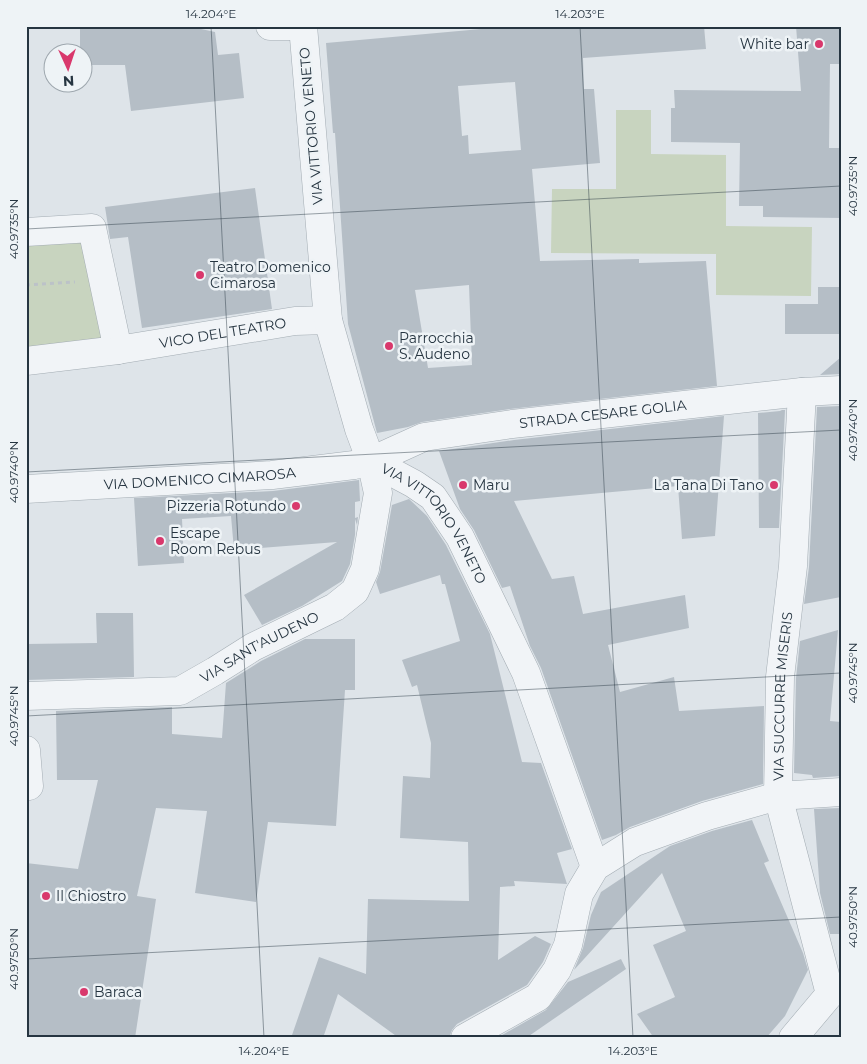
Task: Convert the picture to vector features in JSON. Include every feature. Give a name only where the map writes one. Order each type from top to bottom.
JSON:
[{"type":"street","points":[[270,26],[302,26]]},
{"type":"street","name":"VIA VITTORIO VENETO","points":[[302,26],[328,320],[359,430],[371,461],[414,484],[433,497],[460,537],[526,673],[595,867]]},
{"type":"street","points":[[26,232],[92,228],[118,350]]},
{"type":"street","name":"VICO DEL TEATRO","points":[[26,361],[118,350],[295,321],[328,320]]},
{"type":"street","name":"STRADA CESARE GOLIA","points":[[371,461],[424,437],[512,424],[802,392],[841,390]]},
{"type":"street","name":"VIA SUCCURRE MISERIS","points":[[802,392],[793,566],[780,677],[778,796],[837,999]]},
{"type":"street","name":"VIA DOMENICO CIMAROSA","points":[[26,489],[272,475],[354,465],[371,461]]},
{"type":"street","name":"VIA SANT'AUDENO","points":[[26,696],[180,691],[253,647],[335,607],[355,591],[365,569],[378,493],[371,461]]},
{"type":"street","points":[[26,750],[30,786]]},
{"type":"street","points":[[465,1038],[538,997],[557,970],[568,945],[579,894],[595,867],[634,842],[707,816],[778,796],[841,792]]},
{"type":"street","points":[[793,1038],[837,999]]},
{"type":"path","points":[[26,284],[103,281]]},
{"type":"green space","points":[[616,110],[651,110],[651,154],[726,155],[726,226],[812,227],[811,296],[716,295],[716,254],[551,253],[552,189],[616,189]]},
{"type":"green space","points":[[88,232],[111,339],[26,352],[26,236]]},
{"type":"building","points":[[89,26],[187,26],[215,32],[218,55],[239,53],[244,98],[131,111],[125,65],[92,65],[92,42],[80,42],[80,29],[89,28]]},
{"type":"building","points":[[481,26],[704,26],[706,49],[583,58],[584,89],[594,89],[600,163],[532,169],[540,261],[639,259],[639,263],[706,261],[717,386],[510,409],[422,422],[408,427],[377,433],[348,324],[335,133],[333,133],[326,43],[481,29]],"holes":[[[515,82],[521,150],[469,154],[468,135],[462,136],[458,86]],[[469,285],[472,365],[428,368],[415,290]]]},
{"type":"building","points":[[796,26],[841,26],[841,64],[830,64],[829,148],[841,148],[841,218],[763,217],[763,206],[739,206],[740,143],[671,142],[671,108],[675,108],[674,90],[801,91]]},
{"type":"building","name":"Teatro Domenico Cimarosa","points":[[255,188],[272,309],[142,328],[128,237],[110,239],[105,207]]},
{"type":"building","points":[[818,287],[841,287],[841,334],[785,334],[785,304],[818,304]]},
{"type":"building","points":[[841,357],[841,374],[820,375]]},
{"type":"building","points":[[841,406],[841,597],[804,604],[809,567],[817,407]]},
{"type":"building","points":[[785,410],[779,528],[759,528],[758,413]]},
{"type":"building","points":[[724,416],[715,536],[682,539],[678,486],[514,501],[552,579],[574,576],[583,614],[685,595],[689,628],[608,645],[620,692],[674,677],[679,711],[764,706],[763,784],[702,801],[630,827],[602,840],[541,668],[530,646],[510,586],[502,588],[474,530],[460,509],[439,451],[514,440]]},
{"type":"building","points":[[359,480],[360,501],[355,502],[355,518],[358,517],[357,525],[355,519],[355,535],[350,564],[342,581],[302,606],[262,625],[244,595],[337,542],[234,550],[231,516],[182,519],[184,563],[138,566],[134,498],[273,491]]},
{"type":"building","points":[[409,499],[427,516],[446,545],[490,634],[522,762],[541,763],[572,849],[557,853],[567,884],[514,881],[515,886],[500,887],[498,960],[535,936],[551,944],[543,962],[527,985],[457,1024],[449,1038],[399,1038],[338,994],[323,1038],[291,1038],[319,957],[366,974],[368,899],[469,901],[468,842],[400,838],[403,776],[430,778],[431,743],[417,685],[412,687],[402,660],[460,641],[445,584],[442,584],[440,575],[380,594],[376,582],[380,572],[392,505]]},
{"type":"building","points":[[96,613],[133,613],[134,677],[26,680],[26,644],[97,643]]},
{"type":"building","points":[[838,630],[830,721],[841,722],[841,776],[813,778],[812,775],[794,773],[796,678],[800,641]]},
{"type":"building","points":[[305,639],[355,639],[355,690],[345,690],[336,826],[268,822],[256,902],[195,893],[207,811],[156,808],[137,896],[156,899],[135,1038],[26,1038],[26,863],[78,869],[98,780],[57,780],[56,711],[172,707],[172,734],[222,738],[226,683],[261,661]]},
{"type":"building","points":[[841,808],[841,934],[830,934],[820,893],[814,809]]},
{"type":"building","points":[[752,820],[769,861],[764,863],[803,953],[808,970],[785,1016],[766,1038],[654,1038],[637,1014],[675,997],[653,945],[686,931],[662,873],[574,970],[583,948],[591,915],[601,892],[670,846],[712,831]]},
{"type":"building","points":[[621,959],[626,969],[526,1038],[497,1038],[546,1010],[568,982]]},
{"type":"place","name":"White bar","points":[[819,44]]},
{"type":"place","name":"Teatro Domenico Cimarosa","points":[[200,275]]},
{"type":"place","name":"Parrocchia S. Audeno","points":[[389,346]]},
{"type":"place","name":"Maru","points":[[463,485]]},
{"type":"place","name":"La Tana Di Tano","points":[[774,485]]},
{"type":"place","name":"Pizzeria Rotundo","points":[[296,506]]},
{"type":"place","name":"Escape Room Rebus","points":[[160,541]]},
{"type":"place","name":"Il Chiostro","points":[[46,896]]},
{"type":"place","name":"Baraca","points":[[84,992]]}]
